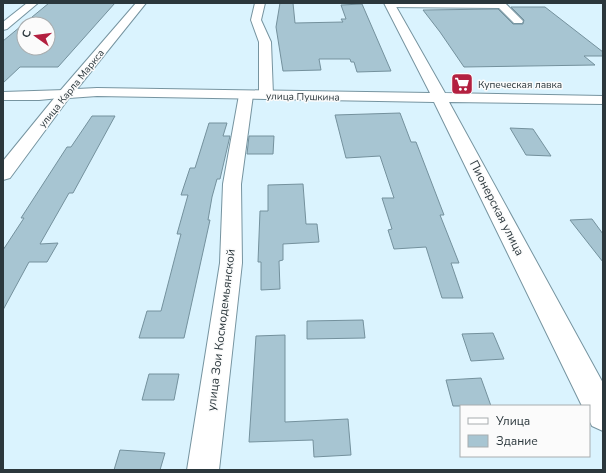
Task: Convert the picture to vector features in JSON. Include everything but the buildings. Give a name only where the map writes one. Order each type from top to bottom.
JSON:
[{"type":"street","points":[[3,27],[33,3]]},
{"type":"street","name":"улица Карла Маркса","points":[[3,174],[65,94],[141,3]]},
{"type":"street","name":"улица Зои Космодемьянской","points":[[203,470],[231,263],[232,184],[256,95],[265,42],[256,20],[260,3]]},
{"type":"street","points":[[390,4],[500,4],[518,21]]},
{"type":"street","name":"Пионерская улица","points":[[390,4],[603,415]]},
{"type":"street","name":"улица Пушкина","points":[[3,96],[39,96],[96,92],[603,100]]},
{"type":"place","name":"Купеческая лавка","points":[[462,84]]}]
